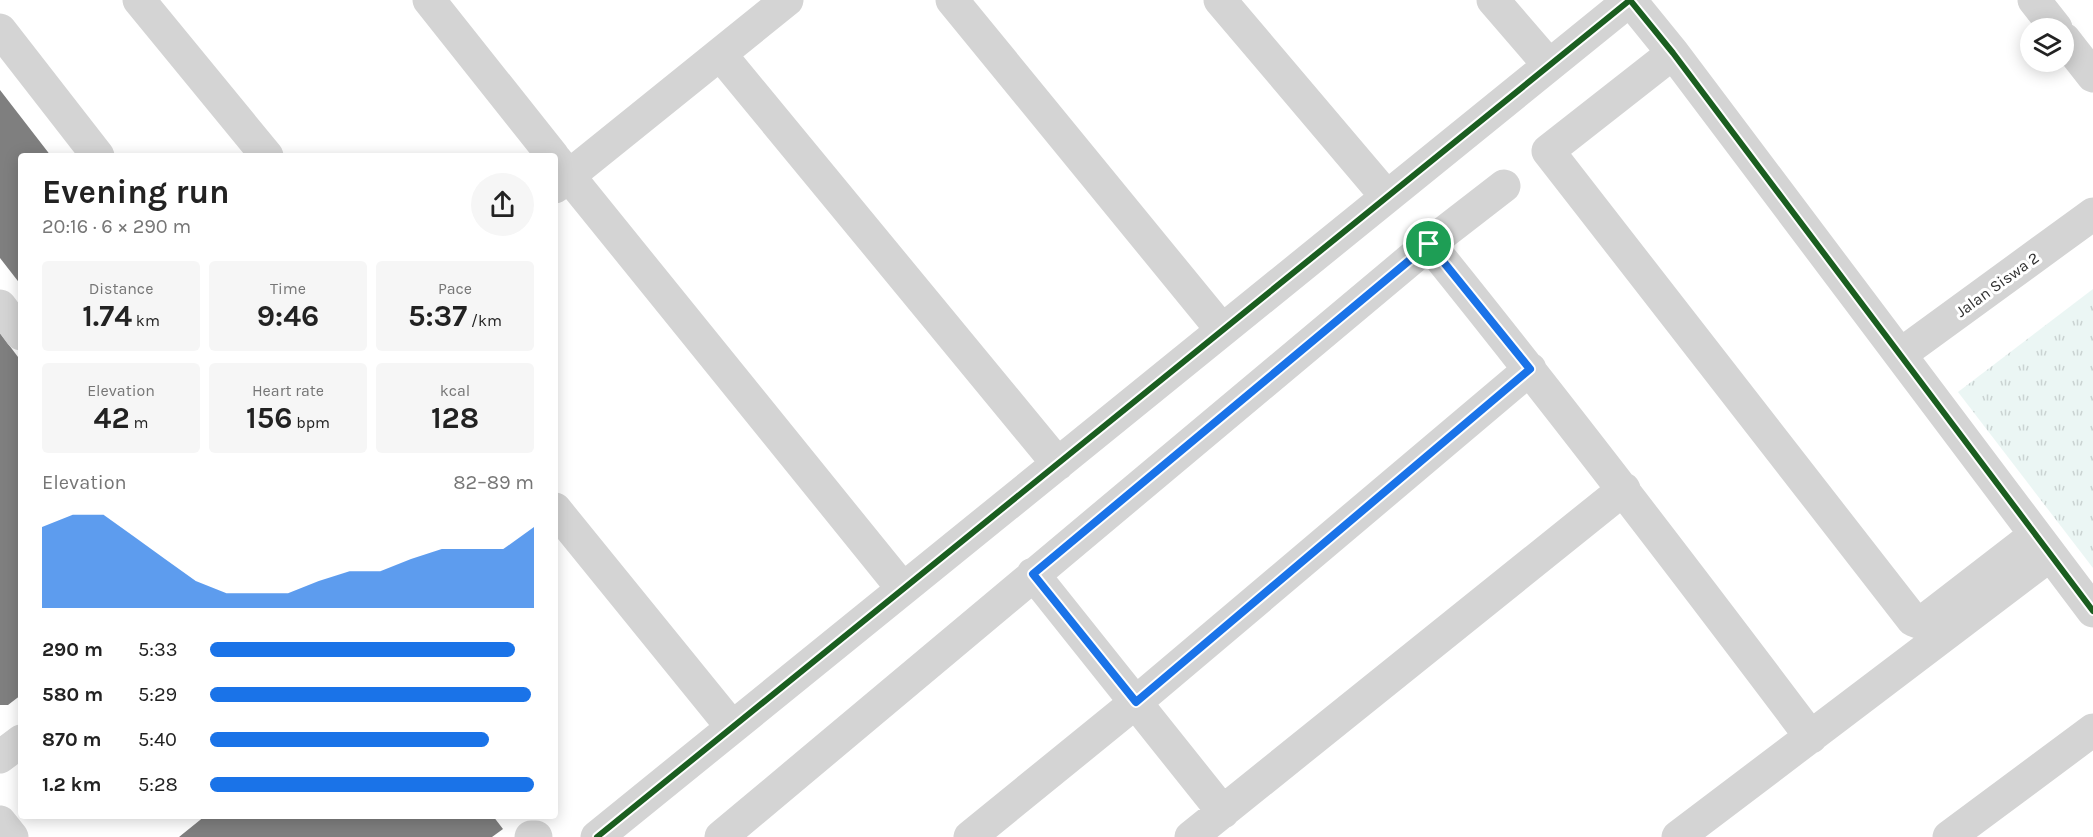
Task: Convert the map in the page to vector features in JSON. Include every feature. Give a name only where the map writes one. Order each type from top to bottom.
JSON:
[{"type":"street","points":[[139,0],[265,153]]},
{"type":"street","points":[[787,0],[720,54],[558,169],[903,589]]},
{"type":"street","points":[[952,0],[1222,330]]},
{"type":"street","points":[[1220,0],[1387,197]]},
{"type":"street","points":[[1493,0],[1549,65]]},
{"type":"street","points":[[597,837],[1630,0],[1673,53],[2093,611]]},
{"type":"street","points":[[2034,0],[2048,18]]},
{"type":"street","points":[[444,5],[547,153]]},
{"type":"street","points":[[0,30],[96,153]]},
{"type":"street","points":[[2074,52],[2093,76]]},
{"type":"street","points":[[1673,53],[1548,151],[1913,620],[1921,623],[2043,545]]},
{"type":"street","points":[[720,54],[1058,464]]},
{"type":"street","points":[[720,837],[1429,244],[1504,186]]},
{"type":"street","name":"Jalan Siswa 2","points":[[1901,354],[2093,214]]},
{"type":"street","points":[[1429,244],[1624,489],[1811,737]]},
{"type":"street","points":[[0,306],[18,330]]},
{"type":"street","points":[[970,837],[1136,702],[1530,369]]},
{"type":"street","points":[[1191,837],[1624,489]]},
{"type":"street","points":[[558,513],[732,727]]},
{"type":"street","points":[[1678,837],[1811,737],[2043,545]]},
{"type":"street","points":[[1033,574],[1222,812]]},
{"type":"street","points":[[1949,837],[2093,730]]},
{"type":"street","points":[[0,757],[18,743]]},
{"type":"street","points":[[0,822],[12,837]]},
{"type":"street","points":[[531,837],[536,837]]},
{"type":"green space","points":[[2093,289],[2093,568],[1958,392]]},
{"type":"building","points":[[0,90],[49,153],[18,153],[18,281],[0,258]]},
{"type":"building","points":[[0,333],[18,357],[18,697],[8,705],[0,705]]},
{"type":"building","points":[[201,819],[495,819],[503,829],[492,837],[179,837]]},
{"type":"cycle path","points":[[1630,0],[1673,53],[2093,611]]},
{"type":"cycle path","points":[[597,837],[1630,0]]},
{"type":"route","points":[[1429,244],[1530,369],[1136,702],[1033,574],[1429,244]]}]
